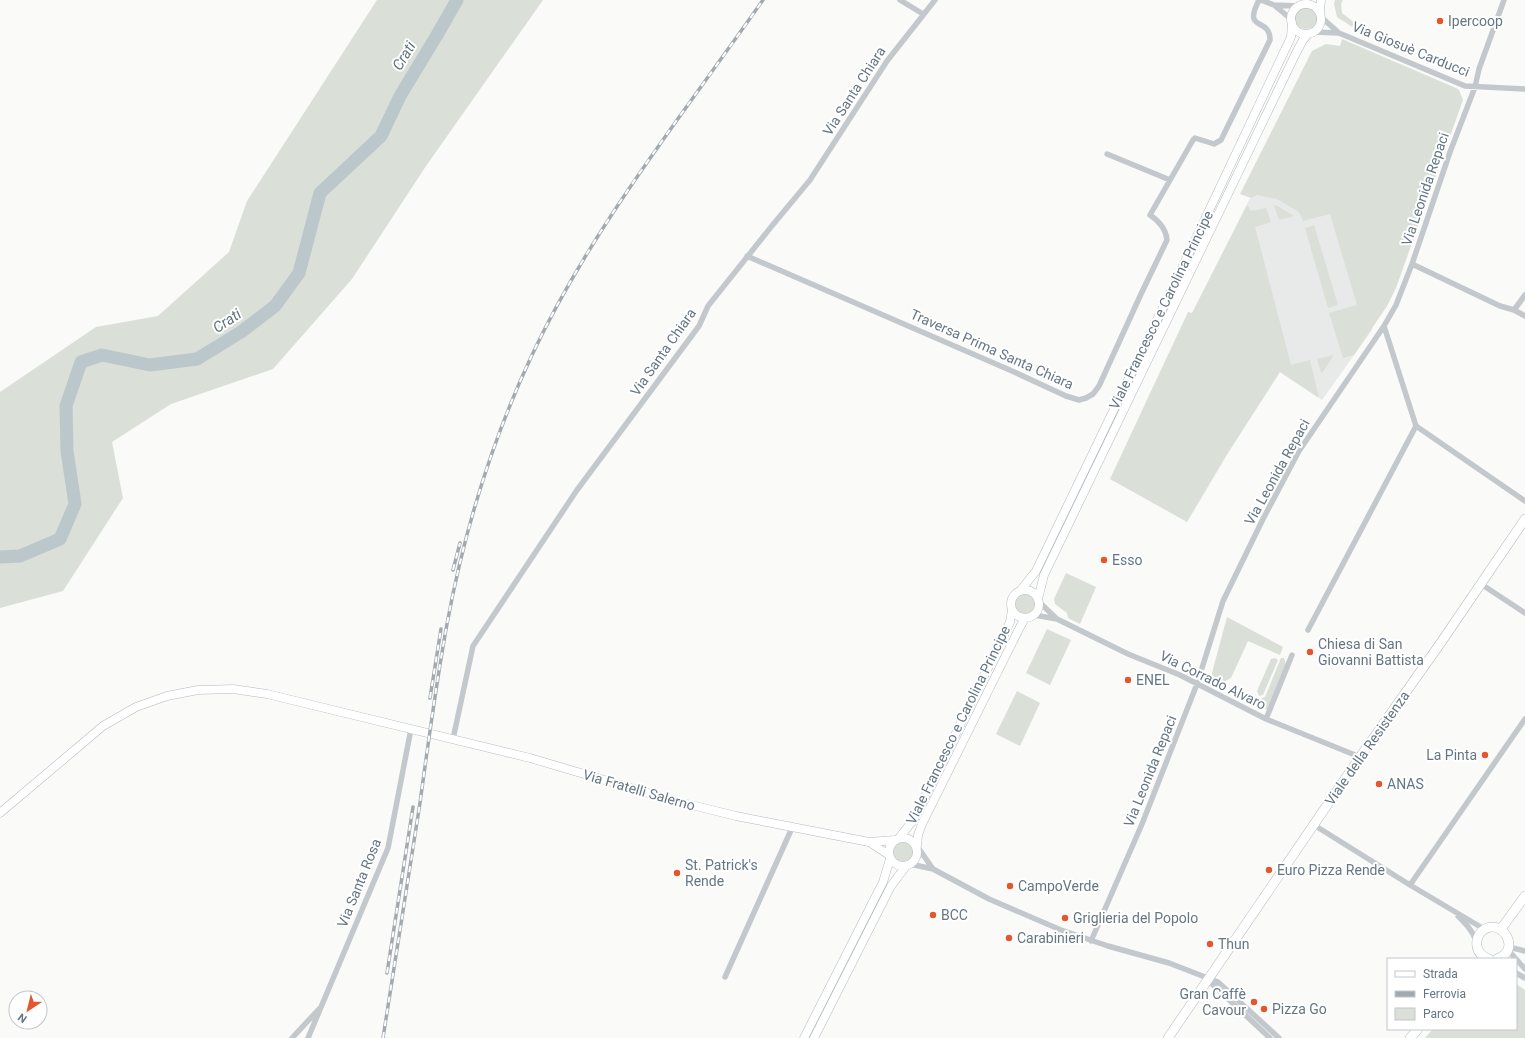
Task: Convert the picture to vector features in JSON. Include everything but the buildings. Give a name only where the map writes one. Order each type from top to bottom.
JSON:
[{"type":"main road","name":"Viale della Resistenza","points":[[1168,1038],[1525,519]]},
{"type":"main road","points":[[1501,929],[1525,896]]},
{"type":"main road","points":[[1487,958],[1482,956],[1479,952],[1476,941],[1484,929],[1493,927],[1501,929],[1508,937],[1508,949],[1503,956],[1499,958]]},
{"type":"main road","points":[[1410,1038],[1417,1030]]},
{"type":"street","points":[[900,0],[923,14]]},
{"type":"street","name":"Via Santa Chiara","points":[[453,739],[473,646],[577,490],[699,326],[708,306],[810,180],[887,61],[923,14],[936,0]]},
{"type":"street","points":[[1260,0],[1274,5],[1304,3],[1313,6],[1320,14]]},
{"type":"street","name":"Traversa Prima Santa Chiara","points":[[747,256],[1066,396],[1079,400],[1086,398],[1093,394],[1099,386],[1141,294],[1166,245],[1167,240],[1163,228],[1159,222],[1150,215],[1193,140],[1199,138],[1214,144],[1224,135],[1270,40],[1267,29],[1254,20],[1253,17],[1253,13],[1260,0]]},
{"type":"street","name":"Viale Francesco e Carolina Principe","points":[[1012,610],[1017,616],[1026,618],[1034,615],[1039,607],[1038,600],[1044,575],[1054,554],[1296,53],[1303,40],[1320,25],[1321,0]]},
{"type":"street","name":"Via Leonida Repaci","points":[[1091,941],[1142,824],[1197,684],[1223,601],[1263,519],[1299,451],[1384,326],[1396,305],[1412,264],[1450,152],[1475,87],[1479,69],[1504,0]]},
{"type":"street","name":"Viale Francesco e Carolina Principe","points":[[804,1038],[883,882],[890,857],[890,847],[914,819],[1005,633],[1010,622],[1012,610],[1011,601],[1016,593],[1020,591],[1036,571],[1291,37],[1293,13],[1304,3]]},
{"type":"street","points":[[1274,5],[1292,22],[1298,32],[1311,33]]},
{"type":"street","name":"Via Giosuè Carducci","points":[[1320,14],[1339,33],[1466,86],[1525,89]]},
{"type":"street","name":"Via Giosuè Carducci","points":[[1311,33],[1339,33]]},
{"type":"street","points":[[1107,154],[1170,180]]},
{"type":"street","points":[[1412,264],[1500,306],[1514,310],[1525,316]]},
{"type":"street","points":[[1514,310],[1525,295]]},
{"type":"street","points":[[1384,326],[1416,426],[1525,501]]},
{"type":"street","points":[[1308,630],[1416,426]]},
{"type":"street","points":[[1481,584],[1525,613]]},
{"type":"street","points":[[1020,591],[1032,592],[1038,600]]},
{"type":"street","name":"Via Corrado Alvaro","points":[[1038,600],[1057,619]]},
{"type":"street","name":"Via Corrado Alvaro","points":[[1034,615],[1057,619],[1128,654],[1180,675],[1266,719],[1360,757]]},
{"type":"street","name":"Viale Francesco e Carolina Principe","points":[[814,1038],[891,886],[908,865],[916,858],[918,854],[918,835],[926,817],[1020,627],[1026,618]]},
{"type":"street","points":[[1266,719],[1292,655]]},
{"type":"street","name":"Via Fratelli Salerno","points":[[0,813],[103,726],[136,707],[167,696],[198,690],[233,689],[267,694],[530,758],[675,801],[736,816],[869,842],[897,839]]},
{"type":"street","points":[[1410,885],[1525,719]]},
{"type":"street","name":"Via Santa Rosa","points":[[308,1038],[388,848],[411,730]]},
{"type":"street","points":[[1314,825],[1452,911],[1484,929]]},
{"type":"street","points":[[725,977],[792,828]]},
{"type":"street","name":"Viale Francesco e Carolina Principe","points":[[897,839],[908,838],[917,846]]},
{"type":"street","name":"Via Fratelli Salerno","points":[[869,842],[890,857]]},
{"type":"street","points":[[917,846],[933,869]]},
{"type":"street","points":[[890,857],[897,865],[908,865],[933,869],[1024,916],[1091,941],[1169,963],[1209,978],[1213,985],[1240,1006],[1269,1034],[1279,1038]]},
{"type":"street","points":[[1452,911],[1469,927],[1475,935],[1476,941]]},
{"type":"street","points":[[1508,949],[1525,952]]},
{"type":"street","points":[[1508,949],[1516,958]]},
{"type":"street","points":[[1517,960],[1525,969]]},
{"type":"street","points":[[292,1038],[321,1006]]},
{"type":"shaded area","points":[[1258,182],[1359,222],[1372,330],[1322,400],[1192,314]]},
{"type":"green space","points":[[377,0],[543,0],[426,166],[352,279],[273,369],[171,404],[112,442],[123,498],[63,591],[0,608],[0,392],[96,327],[158,316],[229,252],[247,201]]},
{"type":"green space","points":[[1335,0],[1343,0],[1341,4],[1342,13],[1356,24],[1354,28],[1337,17],[1334,4]]},
{"type":"green space","points":[[1306,7],[1314,10],[1317,18],[1314,26],[1306,29],[1298,26],[1295,18],[1298,10]]},
{"type":"green space","points":[[1342,39],[1456,88],[1459,90],[1463,100],[1396,288],[1387,306],[1354,355],[1343,358],[1329,313],[1357,305],[1330,214],[1303,221],[1299,212],[1277,199],[1257,195],[1251,198],[1240,194],[1312,51],[1326,44],[1340,46]]},
{"type":"green space","points":[[1247,205],[1251,211],[1266,208],[1271,222],[1255,227],[1291,365],[1310,360],[1319,398],[1280,372],[1228,453],[1187,522],[1110,479],[1188,312],[1192,313]]},
{"type":"green space","points":[[1276,205],[1294,216],[1279,220],[1274,206]]},
{"type":"green space","points":[[1314,225],[1338,305],[1328,308],[1305,228]]},
{"type":"green space","points":[[1334,355],[1322,373],[1317,359]]},
{"type":"green space","points":[[1066,573],[1096,587],[1080,624],[1068,618],[1067,613],[1055,604],[1054,599]]},
{"type":"green space","points":[[1025,593],[1033,596],[1036,604],[1033,612],[1025,615],[1017,612],[1014,604],[1017,596]]},
{"type":"green space","points":[[1227,617],[1283,647],[1280,655],[1248,641],[1231,678],[1215,687],[1209,684]]},
{"type":"green space","points":[[1047,629],[1071,640],[1050,685],[1026,673]]},
{"type":"green space","points":[[1275,658],[1278,660],[1263,695],[1259,696],[1257,691],[1271,659]]},
{"type":"green space","points":[[1281,658],[1284,658],[1286,665],[1267,710],[1263,708],[1260,699],[1265,697]]},
{"type":"green space","points":[[1017,691],[1040,703],[1020,746],[996,734]]},
{"type":"green space","points":[[903,842],[911,845],[914,853],[911,861],[903,864],[895,861],[892,853],[895,845]]},
{"type":"green space","points":[[1517,985],[1525,990],[1525,1038],[1425,1038],[1432,1030],[1517,1030]]},
{"type":"waterway","name":"Crati","points":[[0,557],[20,556],[60,539],[75,504],[67,451],[66,406],[81,362],[102,355],[150,365],[197,359],[241,332],[275,306],[299,273],[320,193],[381,136],[400,96],[457,0]]},
{"type":"railway","points":[[383,1038],[447,624],[471,521],[504,420],[532,355],[582,262],[640,173],[763,0]]},
{"type":"railway","points":[[453,570],[460,543]]},
{"type":"railway","points":[[430,698],[441,629]]},
{"type":"railway","points":[[387,973],[413,807]]},
{"type":"place","name":"Ipercoop","points":[[1440,21]]},
{"type":"place","name":"Esso","points":[[1104,560]]},
{"type":"place","name":"Chiesa di San Giovanni Battista","points":[[1310,652]]},
{"type":"place","name":"ENEL","points":[[1128,680]]},
{"type":"place","name":"La Pinta","points":[[1485,755]]},
{"type":"place","name":"ANAS","points":[[1379,784]]},
{"type":"place","name":"Euro Pizza Rende","points":[[1269,870]]},
{"type":"place","name":"St. Patrick's Rende","points":[[677,873]]},
{"type":"place","name":"CampoVerde","points":[[1010,886]]},
{"type":"place","name":"BCC","points":[[933,915]]},
{"type":"place","name":"Griglieria del Popolo","points":[[1065,918]]},
{"type":"place","name":"Carabinieri","points":[[1009,938]]},
{"type":"place","name":"Thun","points":[[1210,944]]},
{"type":"place","name":"Gran Caffè Cavour","points":[[1254,1002]]},
{"type":"place","name":"Pizza Go","points":[[1264,1009]]}]
